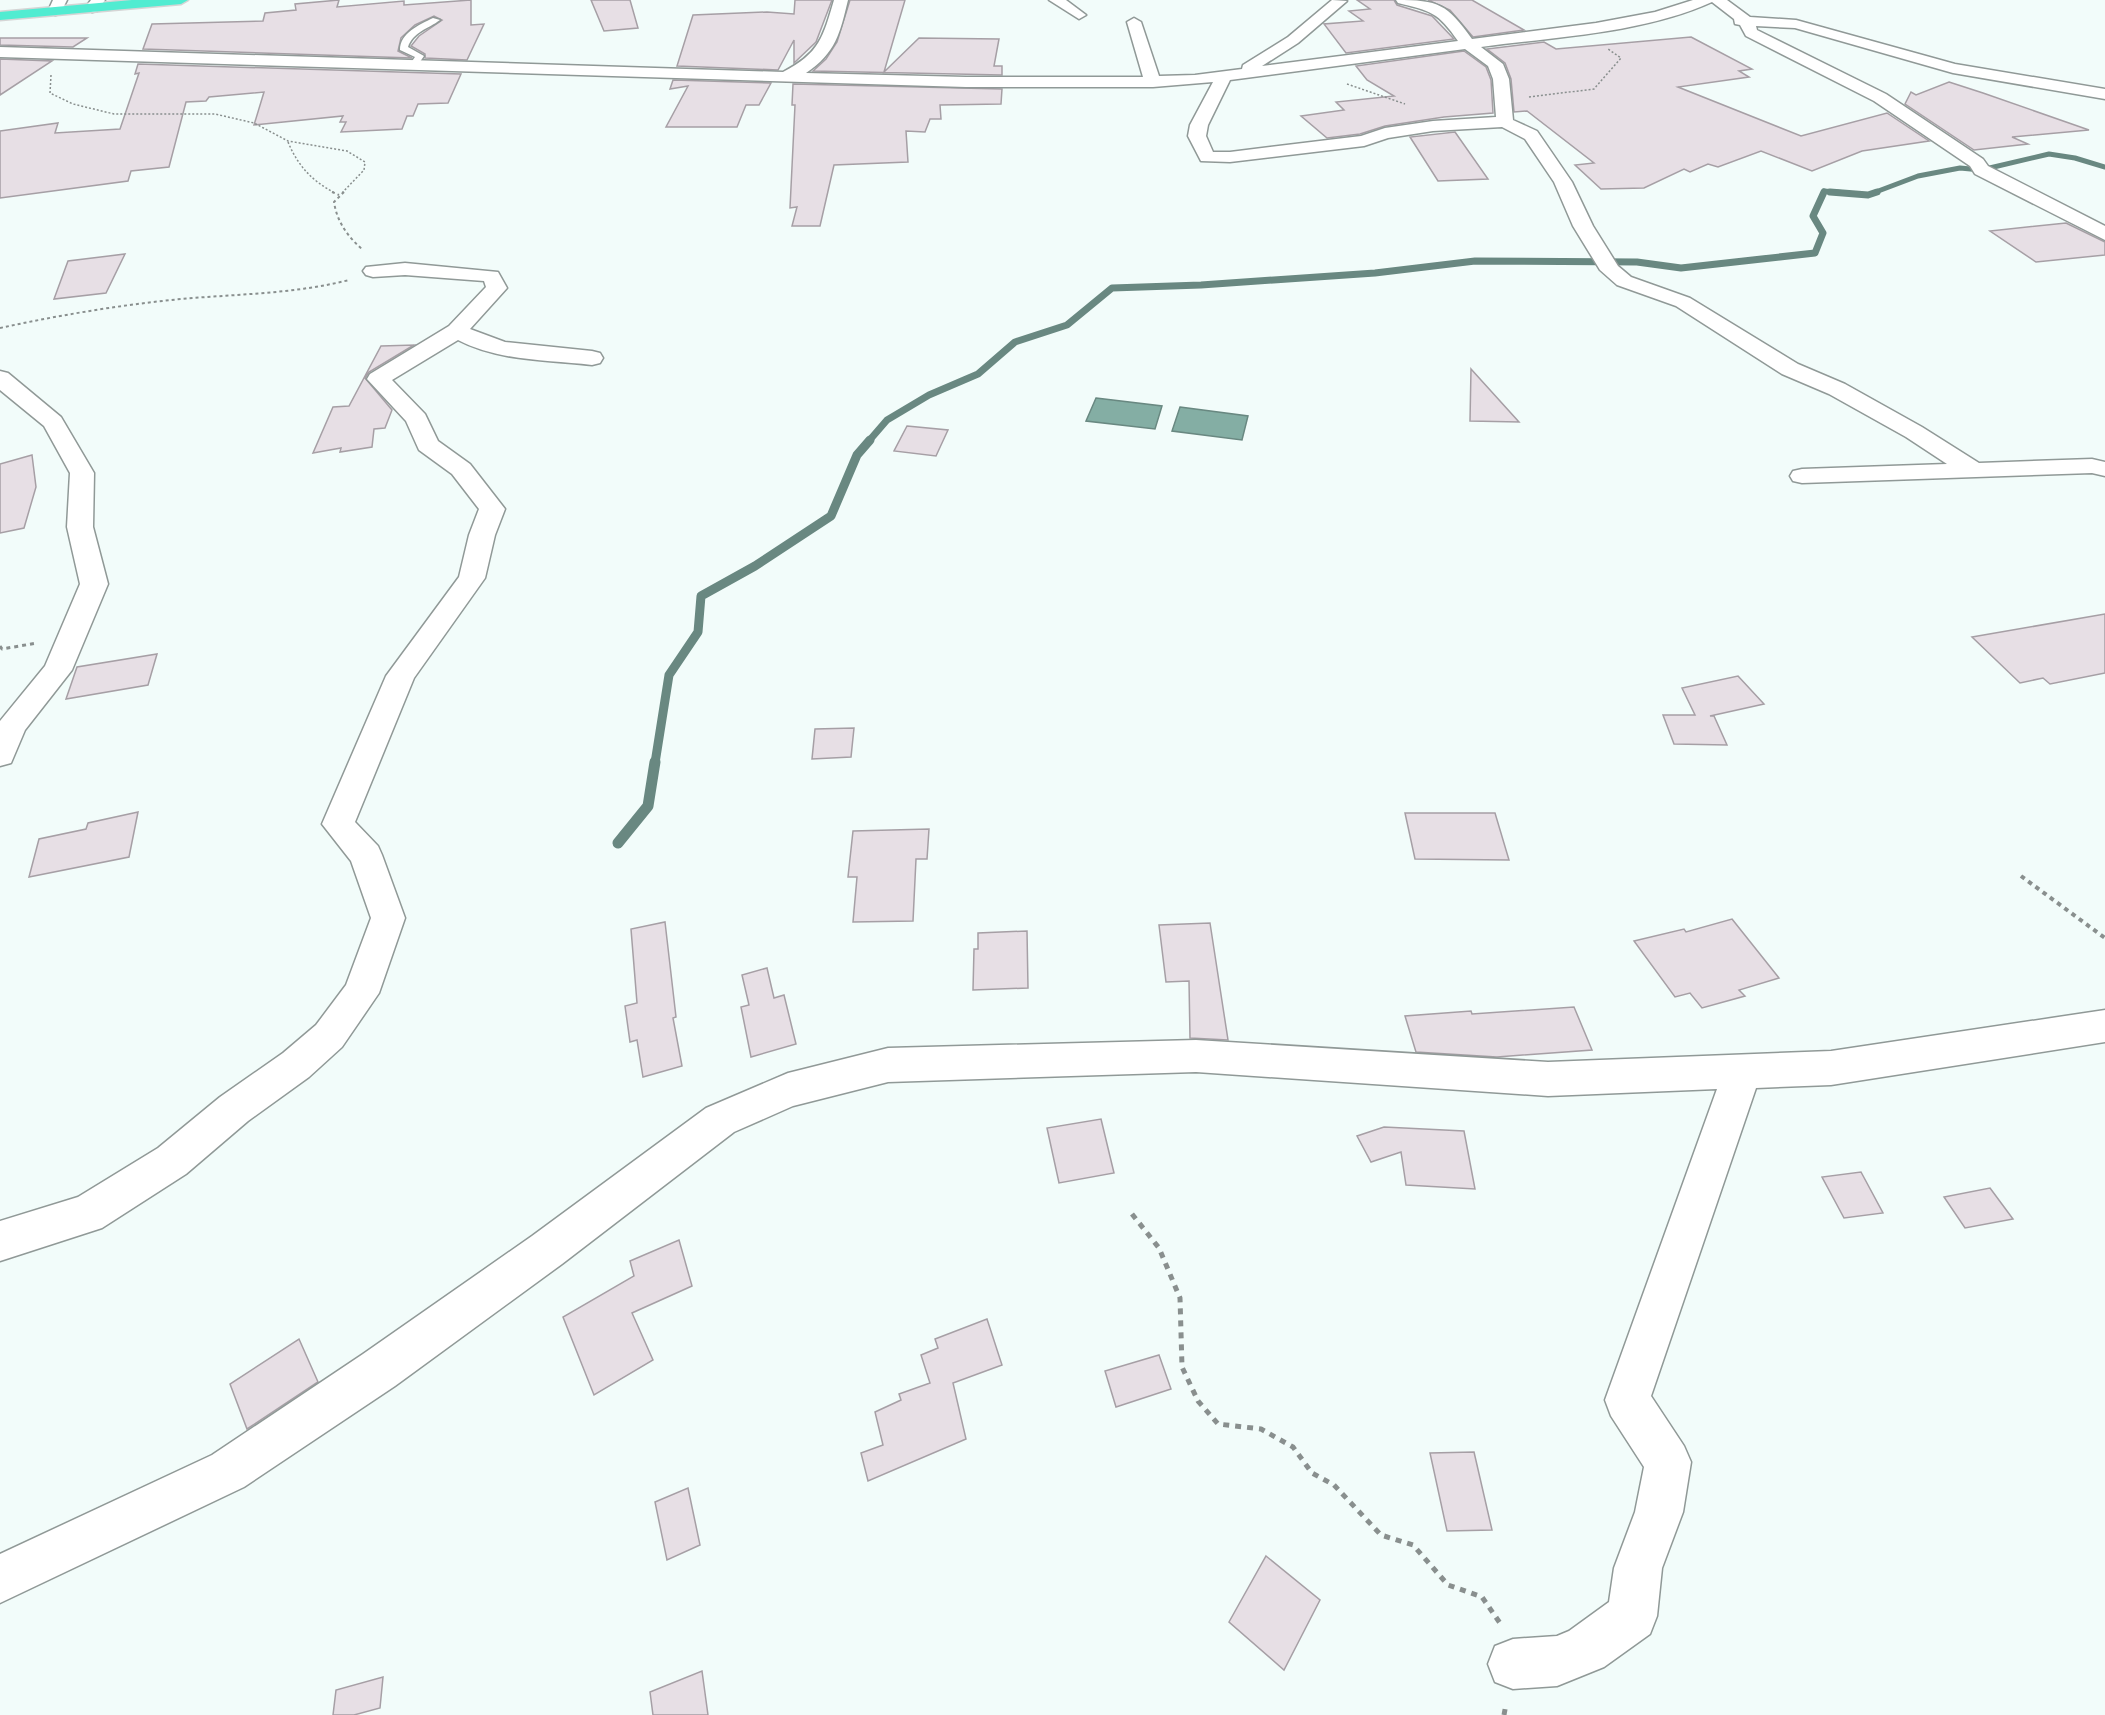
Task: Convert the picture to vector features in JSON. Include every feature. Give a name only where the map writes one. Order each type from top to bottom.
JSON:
[{"type":"highway","points":[[0,16],[58,6],[180,0]]},
{"type":"street","points":[[786,77],[819,58],[829,43],[841,0]]},
{"type":"street","points":[[1056,0],[1079,15]]},
{"type":"street","points":[[1403,0],[1428,6],[1449,17],[1469,45],[1495,64],[1501,79],[1504,112],[1532,135],[1563,182],[1583,226],[1610,270],[1623,280],[1683,302],[1790,369],[1837,389],[1914,432],[1972,469]]},
{"type":"street","points":[[1340,1],[1293,40],[1231,76],[1199,125],[1197,136],[1207,157],[1230,157],[1364,141],[1385,133],[1504,112]]},
{"type":"street","points":[[1716,1],[1746,21],[1751,33],[1839,75],[1921,123],[1977,163],[1981,170],[2105,234]]},
{"type":"street","points":[[0,52],[786,77],[1082,84],[1153,82],[1231,76],[1596,27],[1658,16],[1716,1],[1953,68],[2105,94]]},
{"type":"street","points":[[1658,16],[1702,18]]},
{"type":"street","points":[[1724,20],[1796,24]]},
{"type":"street","points":[[1134,22],[1153,82]]},
{"type":"street","points":[[0,65],[20,52]]},
{"type":"street","points":[[0,1241],[88,1214],[172,1161],[234,1109],[296,1065],[329,1036],[361,993],[388,918],[366,855],[338,824],[401,676],[472,578],[482,535],[492,509],[461,469],[427,445],[417,419],[378,379],[457,331],[497,288],[491,276],[405,269],[373,271]]},
{"type":"street","points":[[457,331],[474,341],[501,347],[592,358]]},
{"type":"street","points":[[0,378],[53,422],[82,473],[80,527],[94,584],[58,670],[12,726],[0,755]]},
{"type":"street","points":[[1802,477],[1972,469],[2092,466],[2105,469]]},
{"type":"street","points":[[0,1578],[228,1471],[444,1323],[720,1120],[788,1090],[888,1065],[1196,1056],[1548,1079],[1831,1068],[2105,1026]]},
{"type":"street","points":[[1507,1644],[1557,1661],[1586,1649],[1632,1616],[1638,1568],[1659,1512],[1668,1462],[1628,1400],[1742,1072]]},
{"type":"lane","points":[[414,64],[420,56],[403,48],[405,41],[417,29],[436,20]]},
{"type":"path","points":[[1504,112],[1594,89],[1621,58],[1599,43],[1596,27]]},
{"type":"path","points":[[0,328],[50,316],[182,298],[303,291],[332,285],[373,271],[375,258],[360,248],[335,214],[334,202],[364,170],[365,162],[347,151],[288,141],[254,123],[215,114],[114,114],[66,102],[50,93],[50,77],[60,54]]},
{"type":"path","points":[[1299,66],[1400,105],[1412,104]]},
{"type":"path","points":[[288,141],[300,167],[312,181],[339,195]]},
{"type":"path","points":[[2021,876],[2105,938]]},
{"type":"path","points":[[1132,1214],[1159,1248],[1180,1298],[1182,1367],[1198,1401],[1218,1424],[1261,1429],[1293,1447],[1312,1473],[1334,1485],[1381,1535],[1413,1545],[1448,1585],[1482,1597],[1507,1644]]},
{"type":"shaded area","points":[[1096,398],[1162,406],[1155,429],[1086,421]]},
{"type":"shaded area","points":[[1180,407],[1248,416],[1242,440],[1172,431]]},
{"type":"building","points":[[339,0],[337,7],[404,1],[404,5],[471,0],[471,25],[484,24],[467,60],[425,58],[425,54],[411,46],[419,36],[442,20],[434,16],[415,25],[401,38],[398,51],[412,58],[143,49],[152,24],[263,21],[265,13],[296,10],[295,4]]},
{"type":"building","points":[[591,0],[630,0],[638,28],[604,31]]},
{"type":"building","points":[[795,0],[832,0],[816,42],[794,63],[794,40],[778,70],[677,66],[693,15],[767,12],[794,14]]},
{"type":"building","points":[[850,0],[905,0],[884,72],[919,38],[999,39],[994,66],[1002,66],[1002,75],[813,71],[826,59],[837,42]]},
{"type":"building","points":[[1357,0],[1394,0],[1397,5],[1432,16],[1454,39],[1346,53],[1324,24],[1363,21],[1349,11],[1370,9]]},
{"type":"building","points":[[1428,0],[1472,0],[1524,30],[1473,37],[1450,10]]},
{"type":"building","points":[[1691,37],[1752,69],[1739,71],[1749,77],[1678,87],[1801,136],[1887,113],[1929,141],[1862,151],[1812,171],[1761,151],[1718,167],[1708,164],[1690,172],[1684,169],[1644,188],[1601,189],[1575,165],[1594,163],[1527,111],[1514,112],[1511,79],[1505,63],[1487,49],[1544,42],[1556,49]]},
{"type":"building","points":[[0,38],[87,38],[73,47],[0,45]]},
{"type":"building","points":[[1464,51],[1486,67],[1491,80],[1493,113],[1444,117],[1385,126],[1360,134],[1327,138],[1301,116],[1344,110],[1336,102],[1394,96],[1367,80],[1356,66]]},
{"type":"building","points":[[0,59],[52,61],[0,95]]},
{"type":"building","points":[[138,64],[461,74],[448,103],[418,104],[413,116],[407,116],[402,129],[341,132],[346,122],[340,122],[343,116],[254,125],[264,92],[209,97],[206,101],[186,102],[169,167],[131,171],[128,181],[0,198],[0,131],[58,123],[55,133],[120,129],[139,73],[135,74]]},
{"type":"building","points":[[673,80],[771,83],[759,105],[746,105],[737,127],[666,127],[688,86],[670,89]]},
{"type":"building","points":[[1949,82],[2089,130],[2012,137],[2028,144],[1974,150],[1905,104],[1911,92],[1916,95]]},
{"type":"building","points":[[793,84],[1002,89],[1001,104],[940,105],[941,119],[930,119],[925,132],[906,131],[908,162],[834,165],[820,226],[792,226],[797,207],[790,208],[795,105],[792,105]]},
{"type":"building","points":[[1455,132],[1488,179],[1438,181],[1410,137]]},
{"type":"building","points":[[2066,223],[2105,242],[2105,255],[2036,262],[1990,231]]},
{"type":"building","points":[[125,254],[106,293],[54,299],[68,261]]},
{"type":"building","points":[[414,345],[369,372],[365,378],[392,410],[385,428],[374,429],[372,447],[340,452],[341,448],[313,453],[333,407],[349,406],[381,346]]},
{"type":"building","points":[[1471,369],[1519,422],[1470,421]]},
{"type":"building","points":[[907,426],[948,430],[936,456],[894,451]]},
{"type":"building","points":[[32,455],[36,487],[24,528],[0,533],[0,464]]},
{"type":"building","points":[[2105,614],[2105,673],[2050,684],[2043,678],[2020,683],[1972,637]]},
{"type":"building","points":[[157,654],[148,685],[66,699],[77,667]]},
{"type":"building","points":[[1738,676],[1764,704],[1710,716],[1714,716],[1727,745],[1674,744],[1663,715],[1695,715],[1682,688]]},
{"type":"building","points":[[854,728],[851,757],[812,759],[815,729]]},
{"type":"building","points":[[138,812],[129,857],[29,877],[39,839],[86,829],[88,823]]},
{"type":"building","points":[[1405,813],[1495,813],[1509,860],[1415,859]]},
{"type":"building","points":[[929,829],[927,859],[916,859],[913,921],[853,922],[857,877],[848,877],[853,831]]},
{"type":"building","points":[[1732,919],[1779,978],[1739,990],[1745,996],[1702,1008],[1690,993],[1675,997],[1634,941],[1684,929],[1686,932]]},
{"type":"building","points":[[665,922],[676,1017],[673,1018],[682,1066],[643,1077],[637,1040],[630,1042],[625,1006],[637,1003],[631,929]]},
{"type":"building","points":[[1210,923],[1228,1040],[1190,1038],[1189,981],[1166,982],[1159,925]]},
{"type":"building","points":[[1027,931],[1028,988],[973,990],[974,949],[978,949],[978,933]]},
{"type":"building","points":[[767,968],[774,998],[784,995],[796,1044],[751,1057],[741,1007],[749,1005],[742,975]]},
{"type":"building","points":[[1574,1007],[1592,1050],[1497,1057],[1416,1052],[1405,1016],[1471,1011],[1472,1014]]},
{"type":"building","points":[[1101,1119],[1114,1173],[1059,1183],[1047,1128]]},
{"type":"building","points":[[1384,1127],[1464,1131],[1475,1189],[1406,1185],[1401,1152],[1371,1162],[1357,1136]]},
{"type":"building","points":[[1861,1172],[1883,1213],[1844,1218],[1822,1177]]},
{"type":"building","points":[[1990,1188],[2013,1219],[1965,1228],[1944,1197]]},
{"type":"building","points":[[679,1240],[692,1286],[632,1313],[653,1360],[594,1395],[563,1317],[634,1276],[630,1261]]},
{"type":"building","points":[[987,1319],[1002,1365],[953,1383],[966,1439],[868,1481],[861,1453],[883,1445],[875,1412],[901,1400],[899,1394],[930,1383],[921,1355],[938,1348],[935,1339]]},
{"type":"building","points":[[299,1339],[318,1382],[247,1429],[230,1384]]},
{"type":"building","points":[[1159,1355],[1171,1389],[1116,1407],[1105,1371]]},
{"type":"building","points":[[1474,1452],[1492,1530],[1447,1531],[1430,1453]]},
{"type":"building","points":[[688,1488],[700,1545],[667,1560],[655,1502]]},
{"type":"building","points":[[1266,1556],[1320,1600],[1284,1670],[1229,1622]]},
{"type":"building","points":[[702,1671],[708,1715],[653,1715],[650,1692]]},
{"type":"building","points":[[383,1677],[380,1708],[354,1715],[333,1715],[336,1690]]},
{"type":"waterway","points":[[1873,193],[1918,176],[1960,168],[1981,170],[2049,154],[2075,158],[2105,167]]},
{"type":"waterway","points":[[1823,193],[1824,191],[1847,193]]},
{"type":"waterway","points":[[868,442],[887,420],[929,395],[978,374],[1015,342],[1067,325],[1112,288],[1201,285],[1375,273],[1475,261],[1637,262],[1681,268],[1815,253],[1823,233],[1813,216],[1824,192]]},
{"type":"waterway","points":[[1830,192],[1868,195],[1877,192]]},
{"type":"waterway","points":[[655,763],[669,675],[698,632],[701,596],[755,566],[831,516],[857,455],[870,440]]},
{"type":"waterway","points":[[618,843],[648,806],[655,762]]}]
